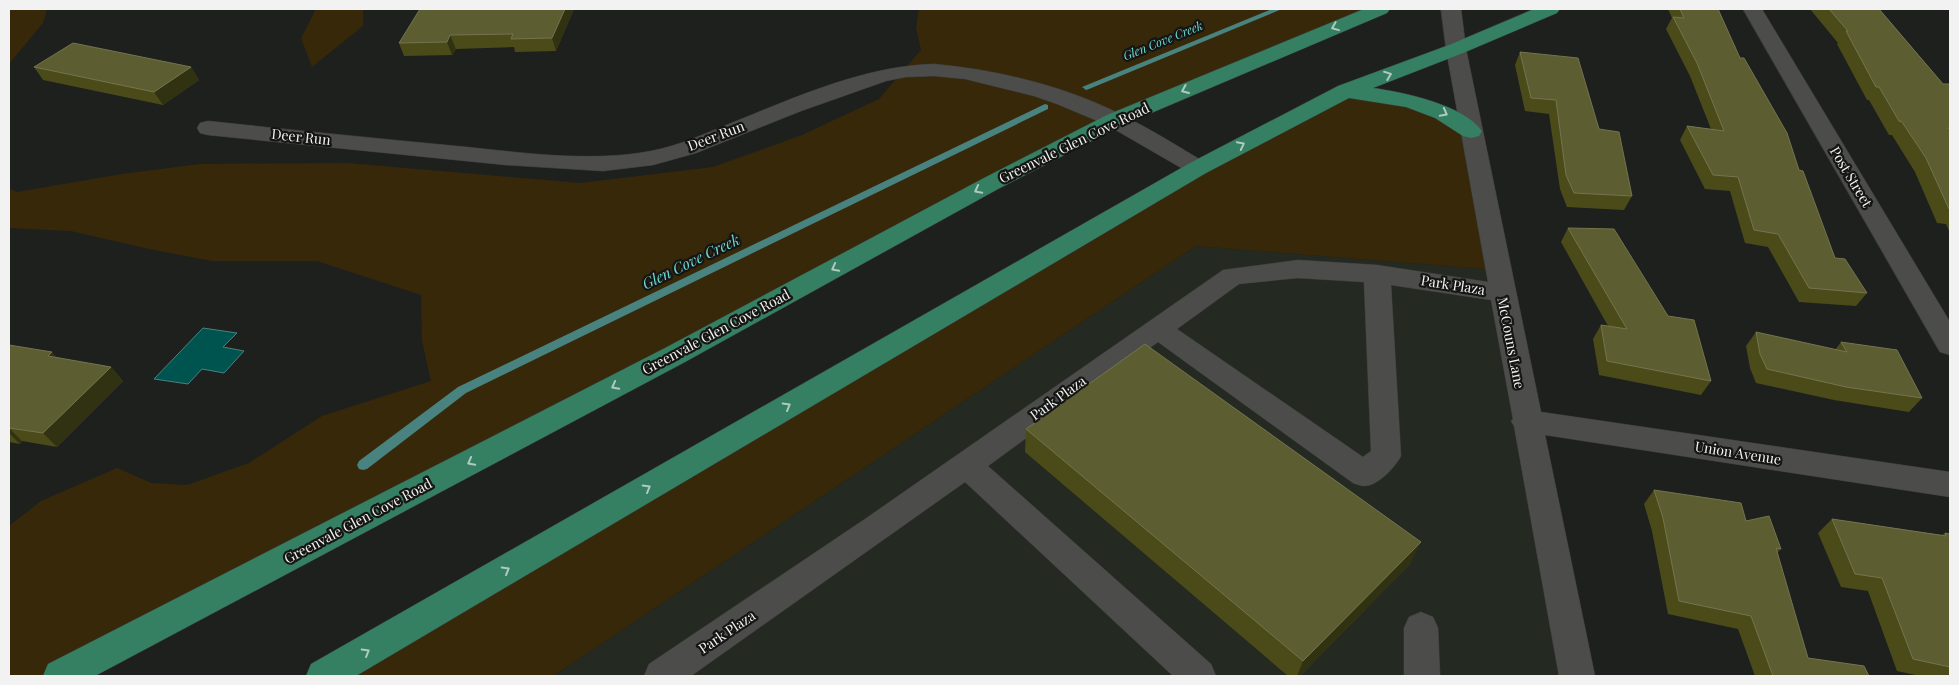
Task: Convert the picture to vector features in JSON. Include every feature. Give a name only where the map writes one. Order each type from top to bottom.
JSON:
[{"type":"main road","name":"Greenvale Glen Cove Road","points":[[61,676],[648,368],[990,184],[1115,120],[1380,9]]},
{"type":"main road","points":[[324,676],[1198,168],[1346,91],[1456,49],[1550,9]]},
{"type":"main road","points":[[1346,91],[1376,94],[1422,104],[1441,111],[1471,131]]},
{"type":"street","name":"McCouns Lane","points":[[1451,9],[1456,49],[1471,131],[1577,676]]},
{"type":"street","name":"Post Street","points":[[1752,9],[1950,345]]},
{"type":"street","name":"Deer Run","points":[[208,128],[506,158],[603,164],[653,158],[688,148],[793,106],[881,76],[906,71],[934,70],[965,73],[1041,91],[1115,120],[1198,168]]},
{"type":"street","name":"Park Plaza","points":[[662,676],[1232,276],[1298,268],[1377,274],[1502,293]]},
{"type":"street","points":[[1157,328],[1364,474],[1386,456],[1377,274]]},
{"type":"street","name":"Union Avenue","points":[[1526,421],[1950,485]]},
{"type":"street","points":[[966,464],[1184,672]]},
{"type":"street","points":[[1421,628],[1422,676]]},
{"type":"shaded area","points":[[9,9],[47,9],[43,23],[9,64]]},
{"type":"shaded area","points":[[316,9],[363,9],[363,26],[312,67],[301,38]]},
{"type":"shaded area","points":[[919,9],[1380,9],[1226,72],[74,661],[41,676],[9,676],[9,526],[41,501],[117,468],[151,483],[187,485],[249,463],[322,416],[431,381],[422,341],[421,295],[317,261],[212,261],[71,231],[9,228],[9,188],[17,192],[122,174],[200,164],[347,163],[580,183],[713,167],[802,135],[879,99],[921,50],[916,28]]},
{"type":"shaded area","points":[[1346,91],[1382,97],[1470,125],[1498,270],[1196,246],[553,676],[323,676],[834,379]]},
{"type":"shaded area","points":[[1196,246],[1498,270],[1577,676],[553,676]]},
{"type":"water","points":[[203,328],[237,333],[223,347],[244,351],[224,373],[202,369],[188,384],[154,379]]},
{"type":"building","points":[[420,9],[565,9],[552,38],[511,39],[513,34],[450,35],[447,42],[399,43]]},
{"type":"building","points":[[1680,9],[1718,9],[1740,58],[1744,58],[1787,133],[1799,170],[1803,171],[1835,258],[1845,259],[1867,293],[1809,288],[1778,234],[1754,230],[1738,177],[1713,175],[1687,126],[1724,131],[1697,63],[1673,17],[1684,18]]},
{"type":"building","points":[[1829,9],[1879,9],[1943,84],[1949,84],[1950,209],[1926,158],[1902,122],[1899,121],[1879,87],[1876,87],[1846,31],[1848,31]]},
{"type":"building","points":[[73,43],[191,67],[154,92],[34,67]]},
{"type":"building","points":[[1520,52],[1578,58],[1599,129],[1619,132],[1632,196],[1574,193],[1566,175],[1556,100],[1531,98]]},
{"type":"building","points":[[1568,228],[1614,229],[1668,316],[1694,320],[1711,381],[1607,361],[1601,325],[1627,329]]},
{"type":"building","points":[[1756,332],[1847,352],[1841,342],[1897,350],[1922,398],[1846,387],[1767,369],[1760,354]]},
{"type":"building","points":[[1145,344],[1421,542],[1303,661],[1026,429]]},
{"type":"building","points":[[9,345],[52,352],[48,356],[111,367],[43,433],[9,428]]},
{"type":"building","points":[[1654,490],[1741,503],[1746,521],[1769,516],[1781,549],[1776,548],[1808,658],[1864,666],[1869,676],[1773,676],[1751,616],[1679,601],[1663,518]]},
{"type":"building","points":[[1832,519],[1946,536],[1945,533],[1950,534],[1950,667],[1913,659],[1882,578],[1855,574]]},
{"type":"waterway","name":"Glen Cove Creek","points":[[1086,87],[1278,9]]},
{"type":"waterway","name":"Glen Cove Creek","points":[[363,465],[462,390],[1045,107]]}]
